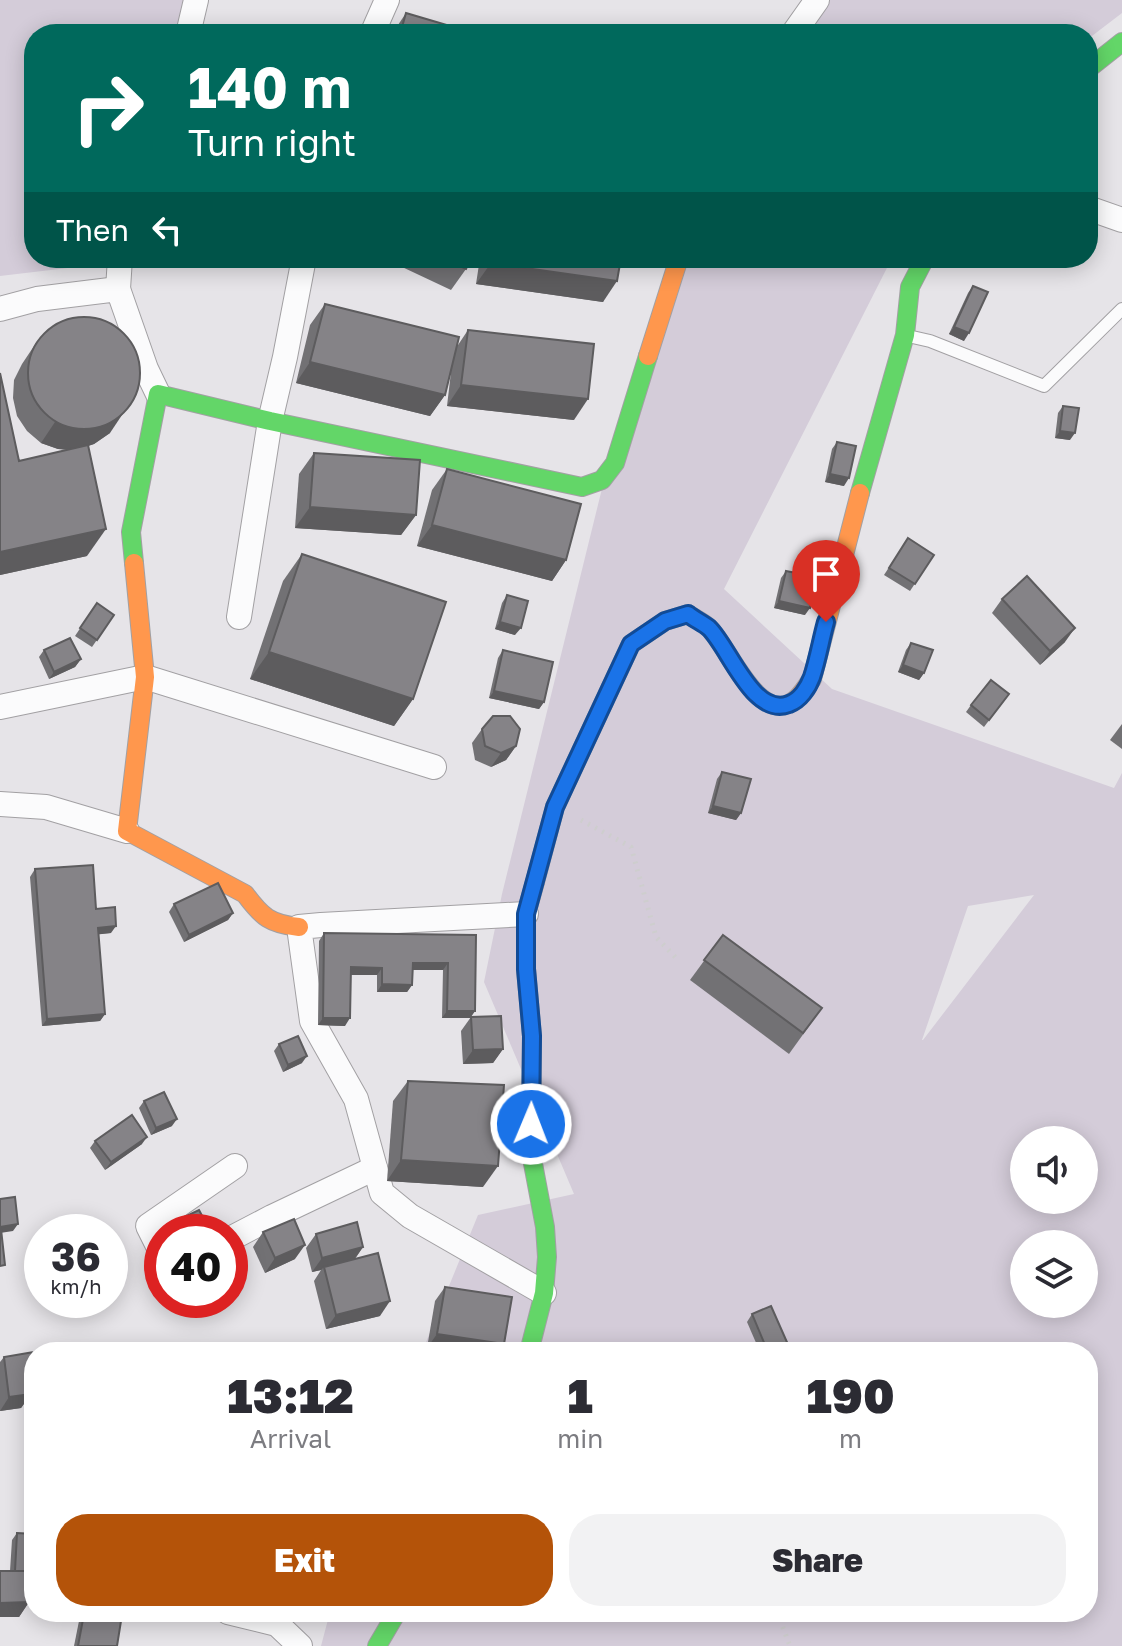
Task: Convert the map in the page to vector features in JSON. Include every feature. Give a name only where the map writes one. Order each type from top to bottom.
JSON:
[{"type":"street","points":[[190,24],[196,0]]},
{"type":"street","points":[[376,24],[387,0]]},
{"type":"street","points":[[800,24],[817,0]]},
{"type":"street","points":[[1098,61],[1122,42]]},
{"type":"street","points":[[1098,212],[1122,220]]},
{"type":"street","points":[[119,268],[118,289],[158,394],[131,532],[145,677],[127,831]]},
{"type":"street","points":[[239,617],[270,421],[302,268]]},
{"type":"street","points":[[158,394],[582,487],[602,480],[615,463],[676,268]]},
{"type":"street","points":[[532,1342],[544,1293],[547,1257],[545,1227],[531,1153],[532,1036],[526,969],[526,914],[555,807],[631,644],[665,621],[688,614],[709,628],[748,685],[766,703],[780,707],[794,702],[804,692],[812,679],[847,537],[905,335],[910,287],[920,268]]},
{"type":"street","points":[[0,309],[37,299],[118,289]]},
{"type":"street","points":[[0,707],[145,677],[434,767]]},
{"type":"street","points":[[0,804],[46,807],[127,831],[245,894],[257,912],[275,925],[299,927],[526,914]]},
{"type":"street","points":[[299,927],[312,1021],[356,1099],[382,1193],[410,1216],[544,1293]]},
{"type":"street","points":[[165,1214],[235,1166]]},
{"type":"street","points":[[248,1230],[375,1168]]},
{"type":"street","points":[[269,1622],[277,1624],[300,1646]]},
{"type":"street","points":[[377,1646],[391,1622]]},
{"type":"lane","points":[[905,335],[930,341],[1044,386],[1122,309]]},
{"type":"path","points":[[555,807],[631,847],[656,937],[678,960]]},
{"type":"path","points":[[781,1622],[790,1646]]},
{"type":"shaded area","points":[[0,0],[205,0],[203,24],[24,24],[24,268],[68,268],[0,276]]},
{"type":"shaded area","points":[[823,0],[1122,0],[1122,13],[1098,31],[1098,24],[806,24]]},
{"type":"shaded area","points":[[682,268],[887,268],[724,589],[832,689],[1114,788],[1122,773],[1122,1646],[321,1646],[327,1622],[1098,1622],[1098,1342],[426,1342],[478,1215],[574,1194],[484,982],[502,894],[612,448]],"holes":[[[1034,895],[923,1040],[968,906]]]},
{"type":"building","points":[[406,13],[443,24],[403,24]]},
{"type":"building","points":[[526,268],[619,268],[617,281]]},
{"type":"building","points":[[973,286],[988,292],[969,333],[954,327]]},
{"type":"building","points":[[325,304],[459,337],[445,395],[310,362]]},
{"type":"building","points":[[84,317],[105,321],[124,333],[136,352],[140,373],[136,394],[124,413],[105,425],[84,429],[63,425],[44,413],[32,394],[28,373],[32,352],[44,333],[63,321]]},
{"type":"building","points":[[468,330],[594,344],[588,399],[461,385]]},
{"type":"building","points":[[0,373],[19,461],[88,445],[106,529],[0,552]]},
{"type":"building","points":[[1063,406],[1079,408],[1075,433],[1060,431]]},
{"type":"building","points":[[837,442],[856,446],[849,478],[830,474]]},
{"type":"building","points":[[314,453],[420,460],[416,515],[310,507]]},
{"type":"building","points":[[447,469],[581,504],[566,560],[432,525]]},
{"type":"building","points":[[908,538],[934,555],[915,584],[889,568]]},
{"type":"building","points":[[302,554],[446,602],[413,699],[269,652]]},
{"type":"building","points":[[786,571],[817,577],[810,608],[779,601]]},
{"type":"building","points":[[1027,576],[1075,628],[1050,651],[1002,599]]},
{"type":"building","points":[[507,595],[528,601],[521,628],[500,622]]},
{"type":"building","points":[[97,603],[114,615],[97,640],[80,628]]},
{"type":"building","points":[[70,638],[81,659],[54,672],[44,650]]},
{"type":"building","points":[[911,643],[933,650],[924,673],[903,665]]},
{"type":"building","points":[[503,650],[553,662],[544,702],[494,691]]},
{"type":"building","points":[[991,680],[1009,694],[989,720],[971,705]]},
{"type":"building","points":[[493,716],[510,716],[520,729],[516,746],[501,753],[485,746],[482,729]]},
{"type":"building","points":[[722,772],[751,779],[741,813],[713,806]]},
{"type":"building","points":[[93,865],[96,909],[115,907],[116,926],[98,928],[105,1014],[47,1019],[35,869]]},
{"type":"building","points":[[218,883],[233,913],[189,935],[174,904]]},
{"type":"building","points":[[324,933],[476,935],[475,1011],[447,1011],[448,963],[413,963],[412,985],[382,984],[382,968],[351,967],[350,1018],[323,1018]]},
{"type":"building","points":[[723,935],[822,1008],[803,1033],[704,960]]},
{"type":"building","points":[[501,1016],[503,1049],[473,1050],[471,1017]]},
{"type":"building","points":[[298,1036],[307,1056],[288,1065],[279,1044]]},
{"type":"building","points":[[408,1081],[504,1085],[498,1166],[401,1160]]},
{"type":"building","points":[[164,1092],[177,1119],[156,1128],[144,1101]]},
{"type":"building","points":[[132,1115],[147,1137],[111,1162],[95,1141]]},
{"type":"building","points":[[15,1197],[18,1224],[0,1227],[0,1199]]},
{"type":"building","points":[[294,1219],[305,1245],[275,1258],[263,1232]]},
{"type":"building","points":[[357,1222],[363,1247],[322,1258],[316,1234]]},
{"type":"building","points":[[0,1229],[5,1265],[0,1266]]},
{"type":"building","points":[[378,1253],[390,1301],[336,1315],[324,1267]]},
{"type":"building","points":[[445,1287],[512,1297],[504,1342],[437,1334]]},
{"type":"building","points":[[771,1306],[787,1342],[764,1342],[752,1314]]},
{"type":"building","points":[[24,1354],[24,1395],[9,1397],[4,1357]]},
{"type":"building","points":[[17,1533],[24,1533],[24,1572],[15,1571]]},
{"type":"building","points":[[0,1571],[24,1571],[24,1602],[0,1603]]},
{"type":"building","points":[[82,1622],[121,1622],[117,1646],[78,1646]]},
{"type":"traffic: fast","points":[[1098,61],[1122,42]]},
{"type":"traffic: fast","points":[[860,493],[905,335],[910,287],[920,268]]},
{"type":"traffic: fast","points":[[134,563],[131,532],[158,394],[582,487],[602,480],[615,463],[648,356]]},
{"type":"traffic: fast","points":[[532,1342],[544,1293],[547,1257],[545,1227],[531,1153],[532,1036],[526,969],[526,914],[535,882]]},
{"type":"traffic: fast","points":[[377,1646],[391,1622]]},
{"type":"traffic: slow","points":[[648,356],[676,268]]},
{"type":"traffic: slow","points":[[535,882],[555,807],[631,644],[665,621],[688,614],[709,628],[746,682],[770,704],[783,706],[800,695],[812,679],[860,493]]},
{"type":"traffic: slow","points":[[134,563],[145,677],[127,831],[245,894],[268,918],[299,927]]},
{"type":"route","points":[[531,1124],[532,1036],[526,969],[526,914],[555,807],[631,644],[665,621],[688,614],[709,628],[748,685],[766,703],[780,707],[794,702],[812,679],[826,622]]}]
